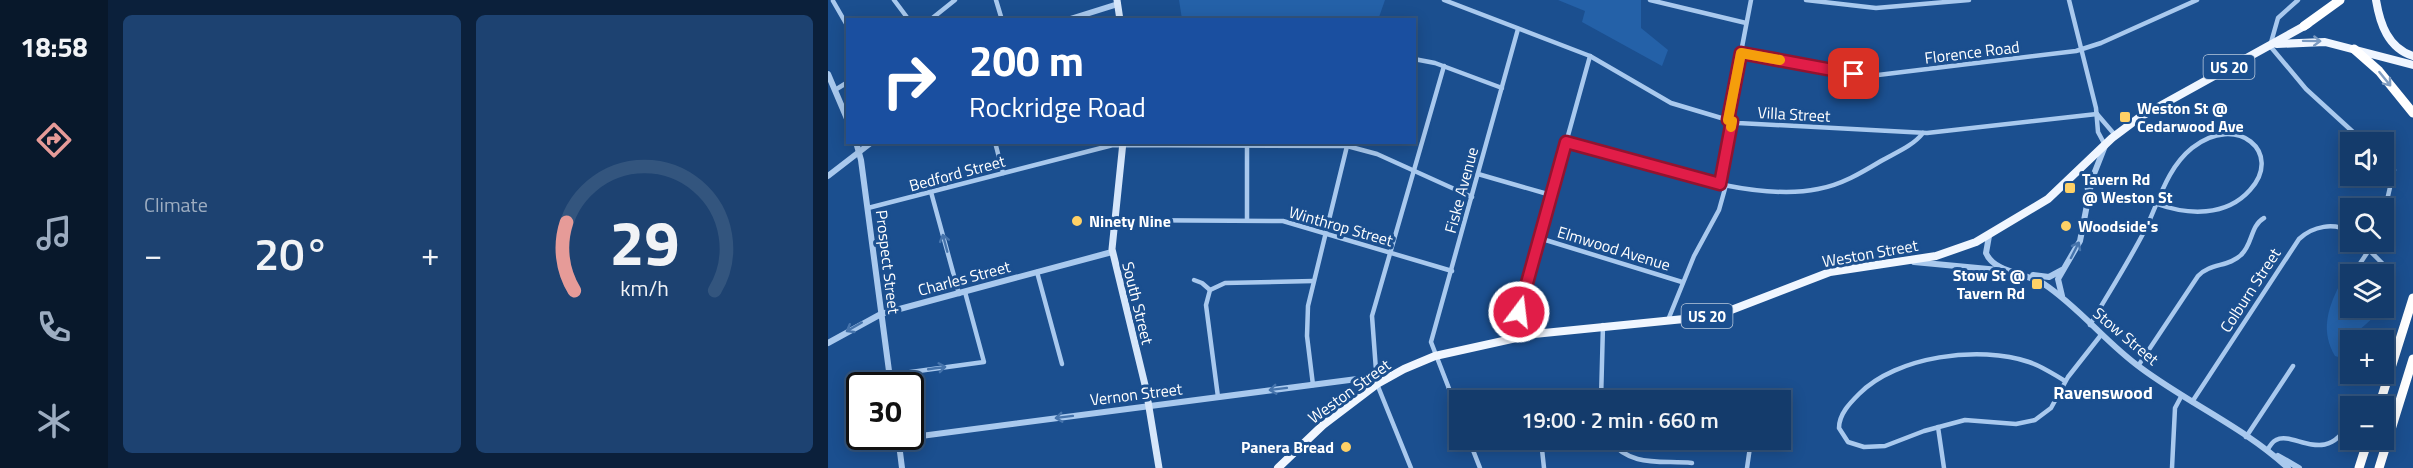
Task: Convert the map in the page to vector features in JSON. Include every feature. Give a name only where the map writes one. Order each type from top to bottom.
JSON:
[{"type":"highway","points":[[2304,26],[2340,0]]},
{"type":"highway","points":[[2354,49],[2379,71],[2413,112]]},
{"type":"highway","points":[[2382,396],[2413,298]]},
{"type":"highway","points":[[2379,468],[2413,360]]},
{"type":"highway","points":[[2359,468],[2365,450]]},
{"type":"main road","name":"Weston Street","points":[[1278,468],[1323,425],[1377,384],[1435,356],[1512,338],[1603,325],[1668,320],[1732,310],[1821,275],[1846,268],[1946,253],[1989,236],[2042,204],[2080,171],[2115,135],[2157,106],[2270,46],[2346,0]]},
{"type":"main road","points":[[2376,0],[2386,35],[2399,49],[2413,56]]},
{"type":"main road","points":[[1117,2],[1120,18]]},
{"type":"main road","name":"Weston Street","points":[[2270,46],[2313,41],[2413,65]]},
{"type":"main road","name":"South Street","points":[[1123,144],[1113,220],[1112,252],[1150,406],[1159,468]]},
{"type":"street","points":[[828,4],[833,0],[846,23]]},
{"type":"street","points":[[894,0],[908,18]]},
{"type":"street","points":[[932,18],[955,0]]},
{"type":"street","points":[[996,0],[1001,18]]},
{"type":"street","name":"Villa Street","points":[[1446,0],[1590,56],[1665,101],[1730,121],[1923,133],[2097,114]]},
{"type":"street","points":[[1650,0],[1746,23]]},
{"type":"street","points":[[1668,320],[1682,282],[1719,210],[1730,121],[1750,0]]},
{"type":"street","points":[[1806,0],[1889,8],[1969,0]]},
{"type":"street","points":[[2064,299],[2058,283],[2062,269],[2080,241],[2094,174],[2105,145],[2098,132],[2097,114],[2069,0]]},
{"type":"street","name":"Florence Road","points":[[1741,53],[1848,73],[1878,75],[2082,50],[2197,0]]},
{"type":"street","points":[[2298,0],[2278,18],[2270,46],[2306,89],[2353,132]]},
{"type":"street","points":[[1073,18],[1117,2]]},
{"type":"street","name":"Fiske Avenue","points":[[1435,356],[1431,342],[1518,29]]},
{"type":"street","points":[[1512,338],[1590,56]]},
{"type":"street","points":[[1416,59],[1444,66],[1502,88]]},
{"type":"street","points":[[1411,468],[1377,384],[1372,316],[1388,252],[1444,66]]},
{"type":"street","points":[[828,74],[846,116]]},
{"type":"street","points":[[835,90],[846,83]]},
{"type":"street","points":[[2097,114],[2115,135]]},
{"type":"street","points":[[1566,142],[1723,185],[1793,191],[1823,188],[1860,173],[1912,143],[1923,133]]},
{"type":"street","points":[[2090,325],[2141,238],[2157,204],[2174,169],[2198,144],[2230,133],[2247,138],[2255,147],[2260,164],[2258,179],[2246,194],[2234,203],[2198,212],[2176,210],[2157,204]]},
{"type":"street","name":"Prospect Street","points":[[857,144],[868,208],[890,372]]},
{"type":"street","points":[[828,176],[870,144]]},
{"type":"street","points":[[996,144],[1003,173]]},
{"type":"street","name":"Bedford Street","points":[[868,208],[1123,144],[1348,145],[1373,153],[1472,197]]},
{"type":"street","points":[[1313,385],[1307,325],[1313,281],[1327,234],[1348,145]]},
{"type":"street","points":[[1247,146],[1248,220]]},
{"type":"street","points":[[2080,171],[2087,180],[2089,196]]},
{"type":"street","points":[[1478,174],[1551,195]]},
{"type":"street","points":[[912,372],[984,362],[931,192]]},
{"type":"street","points":[[2138,366],[2198,276],[2207,268],[2228,263],[2240,256],[2247,247],[2256,224],[2264,219]]},
{"type":"street","name":"Winthrop Street","points":[[1113,220],[1283,221],[1452,271]]},
{"type":"street","name":"Colburn Street","points":[[2192,402],[2299,239],[2308,232],[2329,226],[2340,227]]},
{"type":"street","name":"Stow Street","points":[[1989,236],[1986,246],[1988,257],[1997,267],[2020,273],[2043,284],[2064,299],[2101,335],[2138,366],[2267,451],[2288,468]]},
{"type":"street","name":"Elmwood Avenue","points":[[1539,238],[1682,282]]},
{"type":"street","name":"Charles Street","points":[[828,343],[881,314],[1112,252]]},
{"type":"street","points":[[2371,252],[2383,264]]},
{"type":"street","points":[[1895,261],[2008,270]]},
{"type":"street","points":[[2020,273],[2046,278],[2062,269]]},
{"type":"street","points":[[1037,272],[1062,364]]},
{"type":"street","points":[[1194,280],[1210,290]]},
{"type":"street","points":[[1218,397],[1206,305],[1210,290],[1222,283],[1313,281]]},
{"type":"street","points":[[1601,390],[1603,325]]},
{"type":"street","points":[[2065,381],[2029,362],[2008,357],[1954,356],[1914,362],[1895,368],[1866,386],[1843,413],[1839,426],[1846,441],[1868,447],[1889,445],[1938,427],[1971,420],[2016,424],[2030,422],[2048,411],[2065,381],[2101,335]]},
{"type":"street","points":[[1435,356],[1449,390]]},
{"type":"street","points":[[2246,437],[2292,366]]},
{"type":"street","name":"Vernon Street","points":[[924,435],[1360,379],[1377,384]]},
{"type":"street","points":[[2172,468],[2175,408],[2182,395]]},
{"type":"street","points":[[1938,427],[1944,468]]},
{"type":"street","points":[[2267,451],[2274,442],[2281,439],[2312,447],[2322,446],[2340,435]]},
{"type":"street","points":[[900,450],[902,468]]},
{"type":"street","points":[[1473,450],[1480,468]]},
{"type":"street","points":[[1542,450],[1544,468]]},
{"type":"street","points":[[1619,450],[1642,463],[1692,462]]},
{"type":"street","points":[[1746,468],[1749,450]]},
{"type":"street","name":"Stow Street","points":[[2267,451],[2299,468]]},
{"type":"shaded area","points":[[1179,0],[1385,0],[1379,18],[1182,18]]},
{"type":"shaded area","points":[[1558,0],[1641,0],[1641,28],[1668,50],[1662,66],[1582,22],[1585,11]]},
{"type":"shaded area","points":[[2339,286],[2340,318],[2373,318],[2359,330],[2340,330],[2340,357],[2335,356],[2327,330],[2331,304]]},
{"type":"slow traffic","points":[[1731,127],[1732,121],[1728,120],[1741,53],[1780,60]]},
{"type":"place","name":"Weston St @ Cedarwood Ave","points":[[2125,117]]},
{"type":"place","name":"Tavern Rd @ Weston St","points":[[2070,188]]},
{"type":"place","name":"Ninety Nine","points":[[1077,221]]},
{"type":"place","name":"Woodside's","points":[[2066,226]]},
{"type":"place","name":"Stow St @ Tavern Rd","points":[[2037,284]]},
{"type":"place","name":"Panera Bread","points":[[1346,447]]},
{"type":"district","name":"Ravenswood","points":[[2103,392]]},
{"type":"route","points":[[1519,312],[1566,142],[1720,184],[1732,121],[1728,120],[1741,53],[1854,74]]}]
